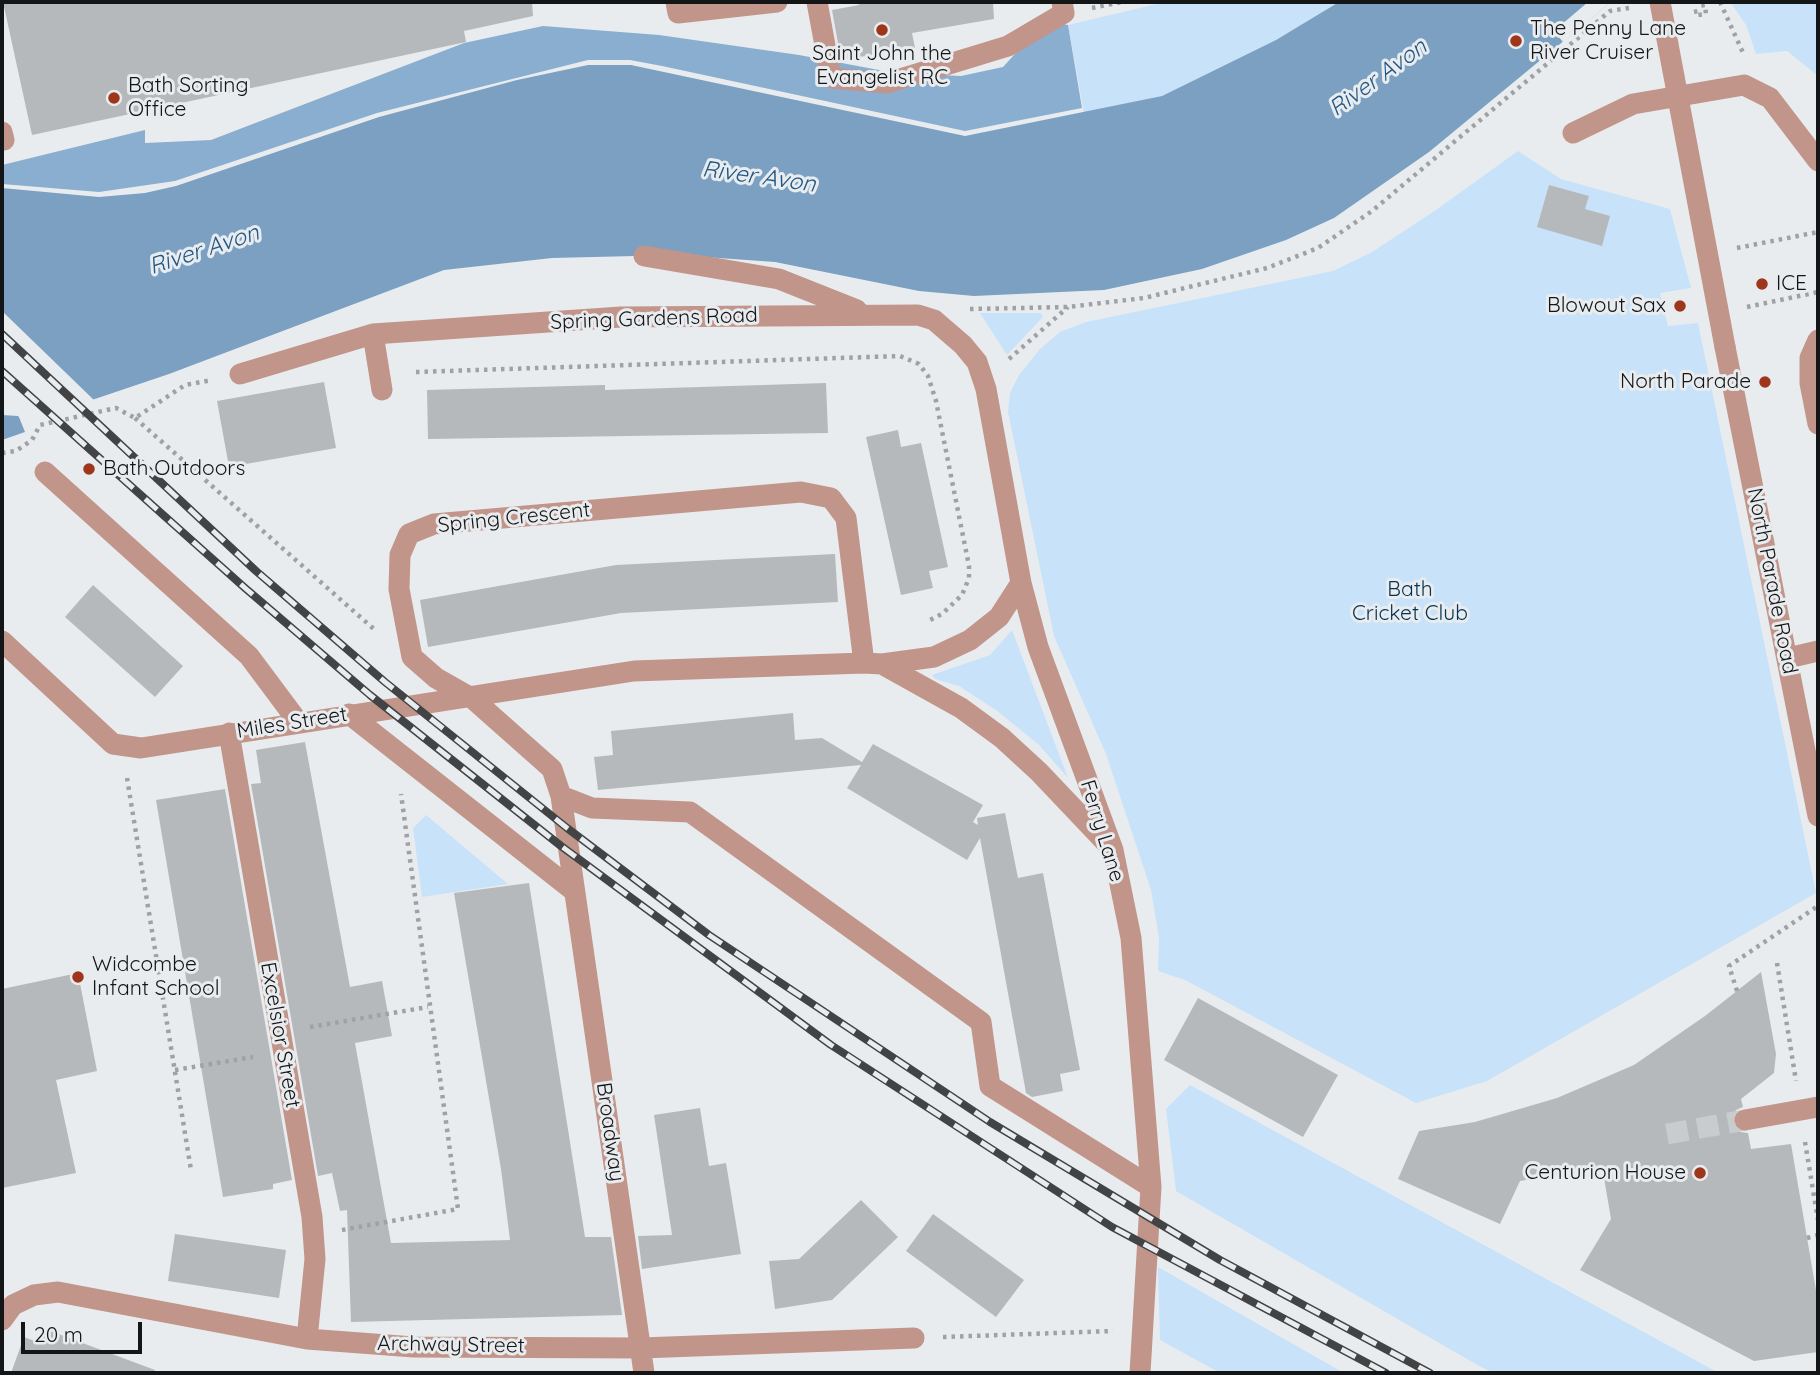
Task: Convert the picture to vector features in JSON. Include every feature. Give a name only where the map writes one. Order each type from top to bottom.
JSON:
[{"type":"street","points":[[676,2],[678,13],[777,2]]},
{"type":"street","points":[[817,2],[831,78],[887,83],[1008,46],[1063,7]]},
{"type":"street","name":"North Parade Road","points":[[1660,2],[1818,816]]},
{"type":"street","points":[[1573,133],[1633,104],[1744,85],[1770,98],[1818,161]]},
{"type":"street","points":[[644,256],[779,279],[866,314]]},
{"type":"street","name":"Spring Gardens Road","points":[[240,374],[373,334],[621,317],[866,314],[918,315],[934,320]]},
{"type":"street","name":"Ferry Lane","points":[[934,320],[977,362],[986,389],[1021,583],[1038,647],[1113,850],[1131,938],[1151,1187],[1140,1373]]},
{"type":"street","points":[[373,334],[382,390]]},
{"type":"street","points":[[1818,340],[1810,358],[1810,383],[1818,424]]},
{"type":"street","points":[[45,472],[249,656],[299,723]]},
{"type":"street","name":"Spring Crescent","points":[[412,657],[400,589],[400,555],[409,534],[434,524],[801,492],[831,498],[846,518],[873,663]]},
{"type":"street","points":[[412,657],[436,678],[473,699],[634,671],[873,663],[934,657],[970,640],[999,617],[1021,583]]},
{"type":"street","points":[[2,641],[117,745]]},
{"type":"street","points":[[1788,658],[1818,650]]},
{"type":"street","points":[[873,663],[961,708],[1002,738],[1040,772],[1113,850]]},
{"type":"street","name":"Miles Street","points":[[117,745],[141,748],[349,714],[473,699]]},
{"type":"street","name":"Broadway","points":[[473,699],[552,769],[561,796],[644,1373]]},
{"type":"street","points":[[349,714],[574,891]]},
{"type":"street","name":"Excelsior Street","points":[[229,733],[314,1236],[315,1259],[307,1339]]},
{"type":"street","points":[[561,796],[592,808],[690,812],[981,1022],[990,1086],[1151,1187]]},
{"type":"street","points":[[1745,1120],[1818,1107]]},
{"type":"street","name":"Archway Street","points":[[2,1320],[13,1305],[34,1295],[58,1292],[307,1339],[414,1347],[641,1348],[914,1338]]},
{"type":"path","points":[[1698,11],[1699,15],[1706,14],[1705,5],[1697,6],[1699,15],[1706,14],[1705,5],[1704,2]]},
{"type":"path","points":[[1720,2],[1739,45]]},
{"type":"path","points":[[934,320],[950,310],[1069,307],[1144,298],[1267,268],[1318,248],[1372,211],[1610,11],[1635,6]]},
{"type":"path","points":[[1730,251],[1818,232]]},
{"type":"path","points":[[1743,308],[1818,292]]},
{"type":"path","points":[[986,389],[1015,352],[1069,307]]},
{"type":"path","points":[[416,372],[900,356],[919,364],[928,376],[936,401],[969,579],[962,595],[942,614],[918,627]]},
{"type":"path","points":[[135,418],[185,385],[240,374]]},
{"type":"path","points":[[2,453],[16,451],[32,440],[40,425],[116,408],[135,418],[396,649],[412,657]]},
{"type":"path","points":[[117,745],[191,1170]]},
{"type":"path","points":[[314,1236],[458,1209],[428,1007],[395,751]]},
{"type":"path","points":[[1737,991],[1729,966],[1818,906]]},
{"type":"path","points":[[175,1070],[428,1007]]},
{"type":"path","points":[[1807,1238],[1818,1235]]},
{"type":"path","points":[[914,1338],[1142,1330]]},
{"type":"green space","points":[[1165,2],[1339,2],[1276,40],[1162,96],[1084,113],[1068,25]]},
{"type":"green space","points":[[1730,2],[1818,2],[1818,76],[1787,51],[1756,54],[1746,25]]},
{"type":"green space","name":"Bath Cricket Club","points":[[1518,151],[1561,179],[1670,209],[1691,288],[1660,293],[1668,326],[1698,323],[1816,893],[1487,1081],[1416,1103],[1185,980],[1158,971],[1159,938],[1151,890],[1106,754],[1054,636],[1008,412],[1010,393],[1019,375],[1040,349],[1060,332],[1086,322],[1333,271],[1372,252]]},
{"type":"green space","points":[[980,313],[1041,313],[1043,317],[1007,355]]},
{"type":"green space","points":[[1012,630],[1068,778],[1039,745],[996,710],[959,686],[935,679],[932,675],[990,655]]},
{"type":"green space","points":[[426,815],[508,884],[422,897],[413,828]]},
{"type":"green space","points":[[1190,1085],[1719,1373],[1494,1373],[1479,1366],[1176,1191],[1166,1109]]},
{"type":"green space","points":[[1158,1267],[1344,1373],[1220,1373],[1160,1340]]},
{"type":"shaded area","points":[[1045,21],[1068,25],[1082,108],[965,131],[662,66],[630,60],[588,60],[377,113],[175,181],[99,192],[2,184],[2,165],[145,130],[145,143],[211,140],[464,43],[543,26],[659,35],[799,55],[895,73],[961,76],[1003,67]]},
{"type":"water","name":"River Avon","points":[[1339,2],[1611,2],[1429,152],[1334,218],[1286,240],[1202,269],[1104,290],[974,296],[919,291],[775,262],[676,255],[552,258],[444,270],[169,374],[86,402],[19,417],[25,432],[2,440],[2,188],[99,197],[145,193],[176,186],[379,117],[517,80],[588,65],[631,65],[965,136],[1162,96],[1276,40]]},
{"type":"pier","points":[[1588,2],[1611,2],[1563,42],[1554,31]]},
{"type":"pier","points":[[2,311],[96,402],[23,420],[24,422],[18,416],[2,415]]},
{"type":"building","name":"Bath Sorting Office","points":[[3,2],[532,2],[533,16],[464,31],[466,42],[32,135]]},
{"type":"building","name":"Saint John the Evangelist RC","points":[[858,2],[993,2],[994,19],[912,33],[915,48],[841,60],[832,10],[859,5]]},
{"type":"building","points":[[1549,185],[1589,196],[1585,209],[1610,216],[1602,246],[1537,227]]},
{"type":"building","points":[[324,382],[336,448],[229,467],[217,401]]},
{"type":"building","points":[[826,383],[828,433],[428,439],[427,390],[605,385],[605,390]]},
{"type":"building","points":[[898,430],[901,447],[921,443],[948,567],[929,571],[933,588],[901,595],[866,437]]},
{"type":"building","points":[[835,554],[838,602],[621,613],[428,647],[420,600],[616,565]]},
{"type":"building","points":[[93,585],[183,666],[155,697],[65,617]]},
{"type":"building","points":[[793,713],[795,740],[822,738],[862,762],[873,744],[983,805],[973,822],[978,825],[977,818],[1005,813],[1018,878],[1043,873],[1080,1070],[1060,1074],[1063,1091],[1032,1097],[1026,1093],[980,838],[967,860],[847,788],[861,765],[598,790],[594,757],[613,755],[611,731]]},
{"type":"building","points":[[305,742],[350,987],[382,981],[392,1036],[355,1043],[391,1243],[510,1240],[501,1169],[454,893],[529,883],[585,1237],[611,1237],[622,1315],[351,1322],[347,1210],[340,1211],[332,1173],[318,1176],[251,784],[261,783],[256,750]]},
{"type":"building","points":[[225,789],[292,1180],[273,1184],[273,1189],[223,1197],[156,800]]},
{"type":"building","name":"Centurion House","points":[[1761,972],[1776,1054],[1774,1073],[1741,1099],[1743,1107],[1736,1110],[1732,1122],[1740,1132],[1748,1133],[1751,1149],[1791,1144],[1818,1302],[1818,1352],[1754,1361],[1580,1270],[1611,1219],[1602,1166],[1520,1181],[1500,1224],[1398,1179],[1419,1131],[1475,1122],[1557,1098],[1634,1065],[1705,1016]]},
{"type":"building","points":[[78,973],[97,1071],[56,1080],[76,1173],[2,1188],[2,989]]},
{"type":"building","points":[[1198,998],[1338,1075],[1303,1137],[1164,1060]]},
{"type":"building","points":[[700,1108],[709,1166],[726,1163],[741,1254],[642,1269],[638,1236],[672,1235],[654,1115]]},
{"type":"building","points":[[861,1200],[898,1237],[832,1300],[775,1309],[769,1261],[799,1259]]},
{"type":"building","points":[[933,1214],[1024,1280],[996,1317],[906,1251]]},
{"type":"building","points":[[175,1234],[286,1250],[279,1298],[168,1281]]},
{"type":"building","points":[[45,1329],[155,1370],[154,1373],[11,1373],[24,1337],[40,1343]]},
{"type":"tunnel","points":[[1667,1134],[1745,1120]]},
{"type":"railway","points":[[2,334],[256,571],[385,682],[567,828],[709,935],[990,1122],[1220,1260],[1430,1373]]},
{"type":"railway","points":[[2,371],[245,588],[370,695],[561,846],[831,1045],[1112,1227],[1386,1373]]},
{"type":"place","name":"Saint John the Evangelist RC","points":[[882,30]]},
{"type":"place","name":"The Penny Lane River Cruiser","points":[[1516,41]]},
{"type":"place","name":"Bath Sorting Office","points":[[114,98]]},
{"type":"place","name":"ICE","points":[[1762,284]]},
{"type":"place","name":"Blowout Sax","points":[[1680,306]]},
{"type":"place","name":"North Parade","points":[[1765,382]]},
{"type":"place","name":"Bath Outdoors","points":[[89,469]]},
{"type":"place","name":"Widcombe Infant School","points":[[78,977]]},
{"type":"place","name":"Centurion House","points":[[1700,1173]]}]
